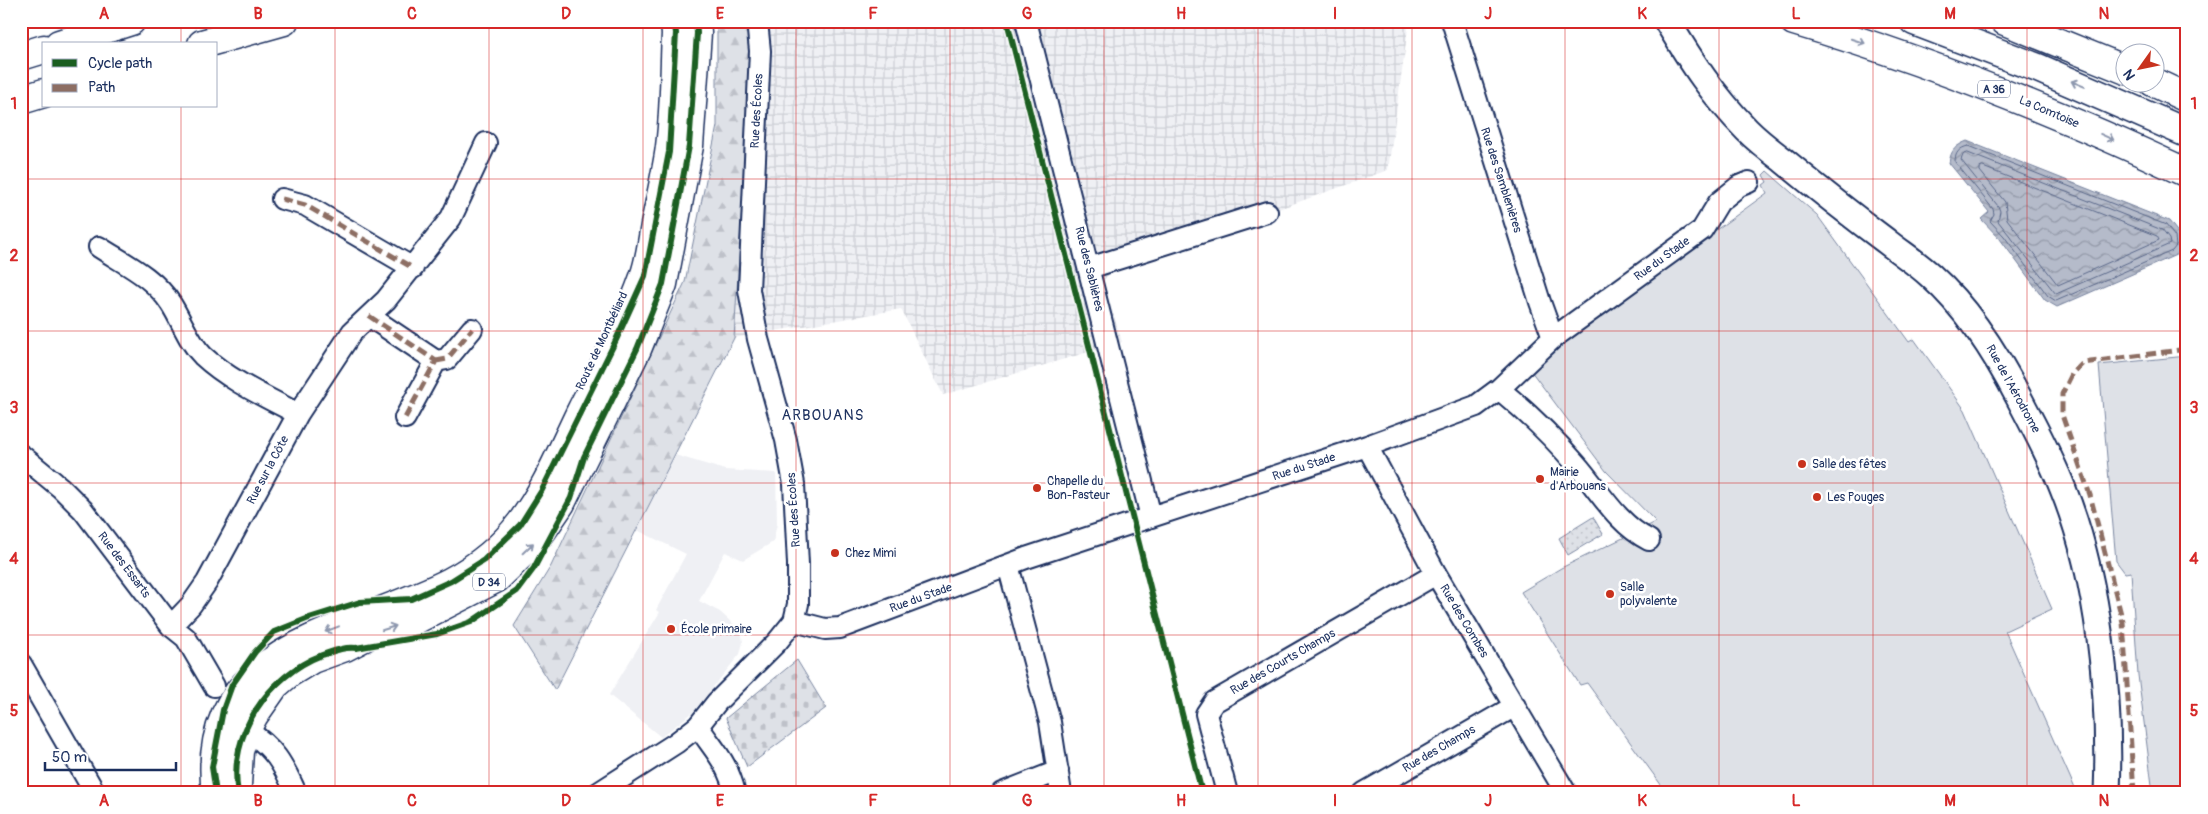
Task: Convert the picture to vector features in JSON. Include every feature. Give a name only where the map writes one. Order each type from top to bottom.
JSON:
[{"type":"main road","points":[[64,42],[130,21]]},
{"type":"main road","points":[[209,42],[284,21]]},
{"type":"main road","name":"Route de Montbéliard","points":[[216,793],[212,767],[218,731],[234,696],[245,683],[305,640],[427,592],[451,581],[484,560],[520,525],[542,490],[616,340],[645,276],[669,152],[676,33],[674,21]]},
{"type":"main road","name":"D 34","points":[[238,793],[236,785],[239,751],[246,730],[275,685],[289,672],[312,659],[345,647],[370,634],[418,620],[497,578],[535,541],[561,503],[637,349],[663,284],[689,146],[697,33],[696,21]]},
{"type":"main road","name":"La Comtoise","points":[[1794,21],[1906,57],[1978,83],[2076,123],[2187,173]]},
{"type":"main road","points":[[1914,21],[2038,68],[2187,133]]},
{"type":"main road","points":[[2006,21],[2116,66]]},
{"type":"main road","points":[[2053,21],[2116,57]]},
{"type":"main road","points":[[21,56],[42,49]]},
{"type":"main road","points":[[2166,87],[2184,97]]},
{"type":"main road","points":[[21,100],[42,94]]},
{"type":"street","name":"Rue des Écoles","points":[[598,793],[676,743],[698,726],[717,702],[777,642],[794,621],[798,604],[794,484],[786,440],[758,339],[749,290],[760,51],[757,21]]},
{"type":"street","name":"Rue des Sablières","points":[[1026,21],[1152,517]]},
{"type":"street","name":"Rue des Samblenières","points":[[1452,21],[1553,338]]},
{"type":"street","name":"Rue de l'Aérodrome","points":[[1667,21],[1694,68],[1720,101],[1749,132],[1812,185],[1931,276],[1971,320],[1998,358],[2036,430],[2063,489],[2080,543],[2095,611],[2103,666],[2107,715],[2107,793]]},
{"type":"street","name":"Rue sur la Côte","points":[[171,626],[191,605],[210,575],[298,414],[352,332],[386,300],[414,268],[451,218],[486,143]]},
{"type":"street","name":"Rue du Stade","points":[[794,621],[826,629],[840,628],[1008,565],[1367,446],[1476,406],[1499,389],[1553,338],[1702,230],[1719,202],[1738,186],[1749,182]]},
{"type":"street","points":[[282,199],[305,205],[414,268]]},
{"type":"street","points":[[1089,268],[1267,212]]},
{"type":"street","points":[[99,247],[150,280],[170,303],[185,332],[203,356],[239,382],[298,414]]},
{"type":"street","points":[[369,316],[436,361],[447,359],[472,328]]},
{"type":"street","points":[[406,418],[436,361]]},
{"type":"street","points":[[1499,389],[1535,418],[1576,464],[1622,521],[1649,540]]},
{"type":"street","name":"Rue des Combes","points":[[1367,446],[1436,574],[1566,793]]},
{"type":"street","name":"Rue des Essarts","points":[[21,455],[62,488],[83,510],[171,626],[186,638],[214,686]]},
{"type":"street","points":[[1008,565],[1050,722],[1061,793]]},
{"type":"street","name":"Rue des Courts Champs","points":[[1227,793],[1206,714],[1214,702],[1436,574]]},
{"type":"street","points":[[21,664],[95,793]]},
{"type":"street","name":"Rue des Champs","points":[[1364,793],[1515,706]]},
{"type":"street","points":[[698,726],[723,759],[731,776],[735,793]]},
{"type":"street","points":[[246,730],[263,741],[283,763],[296,793]]},
{"type":"street","points":[[1002,793],[1058,770]]},
{"type":"shaded area","points":[[746,21],[1409,21],[1388,170],[1114,268],[1103,281],[1122,342],[943,395],[901,309],[734,338],[751,68]]},
{"type":"shaded area","points":[[675,455],[725,470],[776,473],[777,524],[773,542],[743,560],[725,552],[699,601],[720,612],[741,631],[743,642],[740,654],[692,713],[661,737],[609,695],[660,612],[656,610],[686,554],[637,530]]},
{"type":"green space","points":[[717,21],[746,21],[751,68],[734,338],[555,690],[514,626],[551,566],[685,282],[717,126]]},
{"type":"green space","name":"Les Pouges","points":[[1767,171],[1817,215],[1909,342],[1914,339],[1965,410],[2052,609],[2005,631],[2077,793],[1667,793],[1587,683],[1580,685],[1521,592],[1561,568],[1656,522],[1606,471],[1531,371],[1559,344],[1767,193],[1763,185],[1767,182],[1763,175]]},
{"type":"green space","points":[[2187,356],[2187,793],[2153,793],[2138,675],[2131,572],[2125,573],[2116,561],[2099,365]]},
{"type":"green space","points":[[1593,517],[1603,534],[1568,555],[1559,538]]},
{"type":"green space","points":[[797,660],[826,708],[747,767],[726,718]]},
{"type":"water","points":[[1967,141],[2169,221],[2180,235],[2182,248],[2176,255],[2057,307],[2045,300],[2000,239],[1981,219],[1989,212],[1949,163],[1954,149]]},
{"type":"marked path","points":[[282,199],[305,205],[413,268]]},
{"type":"marked path","points":[[369,316],[436,361],[405,418]]},
{"type":"marked path","points":[[436,361],[447,359],[472,329]]},
{"type":"marked path","points":[[2134,793],[2123,622],[2090,495],[2062,415],[2062,394],[2072,374],[2083,363],[2187,349]]},
{"type":"cycle path","points":[[216,793],[212,767],[223,710],[232,685],[255,652],[274,632],[309,618],[360,602],[411,599],[451,581],[484,560],[520,525],[542,490],[616,340],[645,276],[669,152],[676,33],[674,21]]},
{"type":"cycle path","points":[[238,793],[236,771],[239,750],[246,729],[256,710],[269,692],[285,677],[303,664],[335,651],[437,634],[471,622],[517,591],[534,568],[571,498],[584,457],[637,349],[663,284],[689,146],[697,33],[696,21]]},
{"type":"cycle path","points":[[1007,21],[1202,793]]},
{"type":"place","name":"Salle des fêtes","points":[[1802,464]]},
{"type":"place","name":"Mairie d'Arbouans","points":[[1540,479]]},
{"type":"place","name":"Chapelle du Bon-Pasteur","points":[[1037,488]]},
{"type":"place","name":"Les Pouges","points":[[1817,497]]},
{"type":"place","name":"Chez Mimi","points":[[835,553]]},
{"type":"place","name":"Salle polyvalente","points":[[1610,594]]},
{"type":"place","name":"École primaire","points":[[671,629]]},
{"type":"district","name":"ARBOUANS","points":[[823,415]]}]
